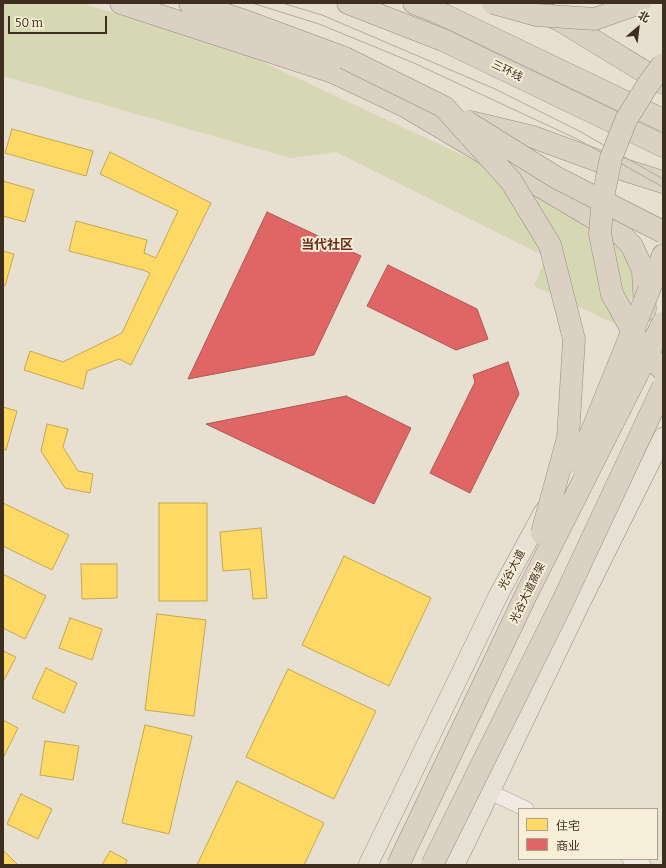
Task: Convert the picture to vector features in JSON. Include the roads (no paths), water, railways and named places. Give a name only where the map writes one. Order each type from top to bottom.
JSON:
[{"type":"highway","points":[[121,3],[333,72],[405,106],[621,234],[632,246],[643,270],[654,318]]},
{"type":"highway","points":[[159,3],[203,29]]},
{"type":"highway","points":[[190,3],[245,21],[345,58],[444,108],[557,178],[663,232]]},
{"type":"highway","name":"三环线","points":[[348,3],[443,40],[663,146]]},
{"type":"highway","points":[[414,3],[444,15],[663,120]]},
{"type":"highway","points":[[439,3],[663,108]]},
{"type":"highway","points":[[493,3],[536,15],[595,19],[640,3]]},
{"type":"highway","points":[[522,3],[560,20],[660,76],[647,86],[626,120],[611,158],[603,197],[600,234],[612,294],[643,350],[663,370]]},
{"type":"highway","points":[[405,106],[533,137],[615,167],[663,182]]},
{"type":"highway","points":[[444,108],[511,181],[550,245],[574,339],[568,438],[526,595]]},
{"type":"highway","points":[[562,525],[582,453],[663,255]]},
{"type":"highway","name":"光谷大道高架","points":[[399,860],[526,595],[562,525],[654,318]]},
{"type":"highway","points":[[432,865],[562,603],[663,387]]},
{"type":"highway","points":[[635,446],[663,415]]},
{"type":"main road","name":"光谷大道","points":[[368,865],[499,594],[619,370],[654,318],[663,279]]},
{"type":"main road","points":[[454,865],[583,598],[663,437]]},
{"type":"street","points":[[490,792],[524,808]]},
{"type":"street","points":[[632,860],[643,865]]},
{"type":"tram line","points":[[252,3],[319,24],[414,63],[577,139],[663,187]]},
{"type":"tram line","points":[[282,3],[322,15],[495,89],[581,132],[663,179]]},
{"type":"district","name":"当代社区","points":[[327,245]]}]
